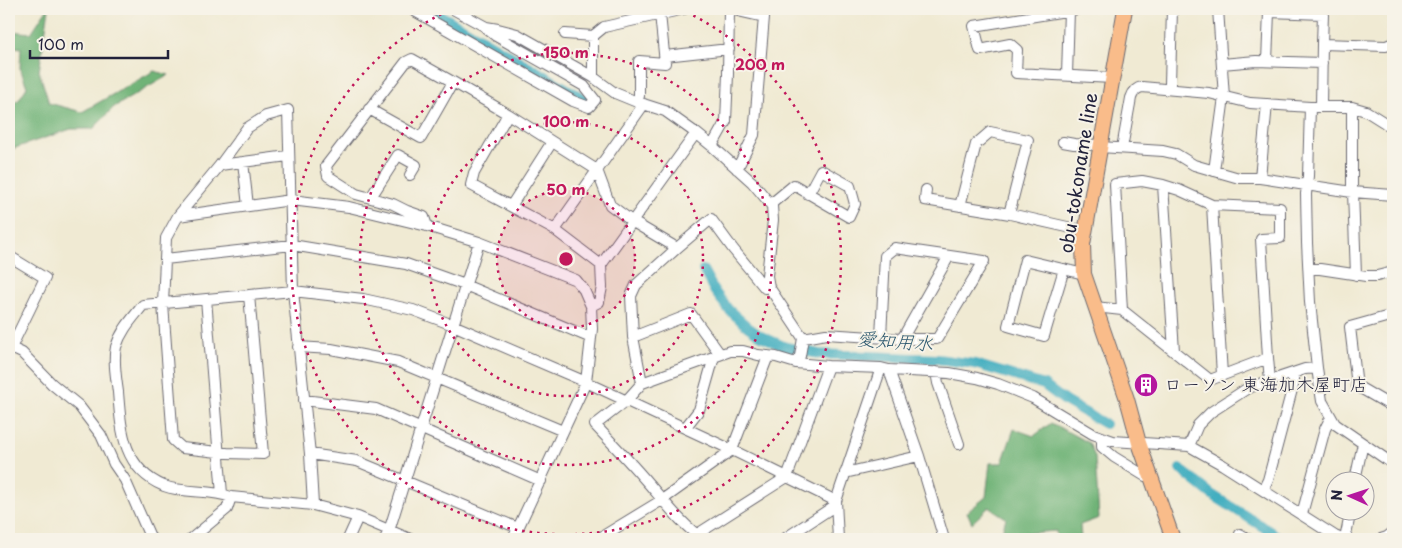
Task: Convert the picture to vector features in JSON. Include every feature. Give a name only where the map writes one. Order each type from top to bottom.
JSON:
[{"type":"main road","name":"obu-tokoname line","points":[[1125,9],[1085,231],[1083,244],[1084,274],[1127,399],[1139,443],[1173,539]]},
{"type":"street","points":[[412,9],[573,101],[589,107],[595,100],[584,86],[453,9]]},
{"type":"street","points":[[565,34],[593,36],[604,27],[684,9]]},
{"type":"street","points":[[712,146],[726,121],[729,9],[764,18],[754,135],[738,169]]},
{"type":"street","points":[[1170,84],[1172,9]]},
{"type":"street","points":[[1214,171],[1224,97],[1218,9]]},
{"type":"street","points":[[1067,75],[1073,10],[974,26],[980,50],[1010,44],[1017,50],[1016,73],[1112,78]]},
{"type":"street","points":[[1267,61],[1269,12],[1323,14],[1321,106]]},
{"type":"street","points":[[555,230],[640,103],[640,61],[665,63],[660,14]]},
{"type":"street","points":[[486,28],[498,28],[517,34],[594,77],[615,93],[665,111],[712,146],[752,182],[772,206],[773,220],[767,276],[769,287],[802,340],[798,359]]},
{"type":"street","points":[[593,36],[594,77]]},
{"type":"street","points":[[1322,44],[1386,46],[1393,44]]},
{"type":"street","points":[[665,56],[728,49]]},
{"type":"street","points":[[427,226],[424,217],[393,204],[356,194],[328,176],[326,166],[406,62],[412,59],[508,114],[596,170],[610,205],[633,222],[677,248]]},
{"type":"street","points":[[1222,64],[1267,61],[1322,63]]},
{"type":"street","points":[[369,109],[421,138],[453,82]]},
{"type":"street","points":[[1122,148],[1131,98],[1134,91],[1145,87],[1209,93],[1240,102],[1310,107],[1352,107],[1366,111],[1393,128]]},
{"type":"street","points":[[1260,178],[1267,104]]},
{"type":"street","points":[[1310,107],[1306,209],[1310,302],[1322,401],[1335,424],[1393,464]]},
{"type":"street","points":[[1352,107],[1356,275]]},
{"type":"street","points":[[249,295],[263,454],[182,448],[173,440],[163,304],[166,238],[178,216],[220,165],[247,128],[266,116],[288,110],[293,291],[310,454],[313,505]]},
{"type":"street","points":[[508,114],[474,173],[471,185],[555,230],[602,265]]},
{"type":"street","points":[[960,206],[976,144],[990,132],[1028,140],[1008,214]]},
{"type":"street","points":[[591,306],[599,302],[602,287],[602,265],[696,133]]},
{"type":"street","points":[[511,206],[552,142]]},
{"type":"street","points":[[1063,142],[1163,150],[1176,154],[1194,165],[1239,178],[1260,178],[1306,186],[1393,195]]},
{"type":"street","points":[[371,197],[398,155],[416,165],[410,175]]},
{"type":"street","points":[[220,165],[288,156]]},
{"type":"street","points":[[243,162],[248,206]]},
{"type":"street","points":[[771,204],[794,185],[808,194],[849,217],[856,204],[850,186],[821,170],[808,194]]},
{"type":"street","points":[[1122,310],[1115,184],[1142,181],[1163,185],[1212,205],[1280,208],[1280,238],[1262,239],[1270,381]]},
{"type":"street","points":[[1163,185],[1174,351]]},
{"type":"street","points":[[926,190],[926,200],[1008,214],[1085,231]]},
{"type":"street","points":[[178,216],[291,200],[349,207],[427,226],[479,242],[576,280],[584,290],[591,306],[592,329],[586,382],[513,539]]},
{"type":"street","points":[[1212,205],[1222,375]]},
{"type":"street","points":[[642,383],[633,337],[631,296],[636,285],[711,219],[765,288],[769,287]]},
{"type":"street","points":[[387,535],[479,242]]},
{"type":"street","points":[[165,259],[292,245],[406,264],[465,285],[591,338]]},
{"type":"street","points":[[802,340],[826,334],[902,339],[937,339],[984,261],[894,248],[884,256],[881,337]]},
{"type":"street","points":[[9,256],[45,278],[9,349],[22,353],[52,384],[79,406],[101,435],[151,539]]},
{"type":"street","points":[[902,339],[949,256]]},
{"type":"street","points":[[1064,269],[1044,336],[1008,326],[1025,260],[1064,269],[1084,274]]},
{"type":"street","points":[[1309,270],[1320,269],[1356,275],[1377,276],[1393,272]]},
{"type":"street","points":[[410,539],[387,535],[358,518],[313,505],[178,489],[164,486],[142,472],[124,442],[115,363],[117,346],[123,331],[143,305],[293,291],[363,299],[413,310],[453,325],[586,382],[732,450],[836,503]]},
{"type":"street","points":[[191,539],[227,509],[227,495],[219,452],[206,299]]},
{"type":"street","points":[[1095,307],[1122,310],[1210,380],[1268,358]]},
{"type":"street","points":[[633,337],[691,314],[717,356]]},
{"type":"street","points":[[1393,315],[1350,327],[1357,386],[1393,407]]},
{"type":"street","points":[[298,347],[331,349],[398,362],[564,431]]},
{"type":"street","points":[[828,366],[787,477],[699,537],[662,500],[595,425],[626,401],[642,383],[738,350],[758,355],[798,359],[828,366],[949,373],[978,378],[1013,389],[1033,398],[1102,438],[1128,443],[1189,446],[1223,465],[1335,536],[1343,539],[1348,520]]},
{"type":"street","points":[[686,428],[699,410],[717,356]]},
{"type":"street","points":[[596,539],[662,500],[732,450],[768,356]]},
{"type":"street","points":[[1189,446],[1198,425],[1211,412],[1248,388],[1294,373],[1317,368]]},
{"type":"street","points":[[885,369],[919,456],[944,539]]},
{"type":"street","points":[[838,539],[836,503],[885,369]]},
{"type":"street","points":[[936,372],[959,444]]},
{"type":"street","points":[[1263,490],[1268,480],[1294,382],[1294,373]]},
{"type":"street","points":[[304,400],[376,409],[541,481]]},
{"type":"street","points":[[1302,514],[1325,429],[1331,417]]},
{"type":"street","points":[[1102,438],[1102,447],[1114,458],[1145,476],[1152,476]]},
{"type":"street","points":[[1357,470],[1362,448],[1365,444]]},
{"type":"street","points":[[310,454],[357,461],[518,528]]},
{"type":"street","points":[[846,473],[919,456]]},
{"type":"street","points":[[784,539],[836,503]]},
{"type":"street","points":[[348,539],[358,518]]},
{"type":"street","points":[[1381,539],[1393,532]]},
{"type":"green space","points":[[47,9],[49,9],[39,71],[49,103],[82,112],[154,71],[169,75],[114,107],[93,129],[71,129],[9,150],[9,100],[18,101],[27,87],[20,68],[21,48],[9,46],[9,31],[31,33]]},
{"type":"green space","points":[[1051,423],[1089,443],[1095,457],[1099,518],[1080,525],[1081,539],[1057,539],[1056,531],[1016,534],[1015,539],[1000,539],[1006,518],[989,507],[972,523],[967,512],[986,497],[990,463],[1002,463],[1014,429],[1034,436]]},
{"type":"waterway","name":"愛知用水","points":[[430,9],[590,102]]},
{"type":"waterway","name":"愛知用水","points":[[703,270],[715,292],[729,310],[761,336],[786,347],[819,354],[937,359],[975,364],[1044,385],[1065,401],[1105,424]]},
{"type":"waterway","name":"愛知用水","points":[[1180,469],[1211,494],[1282,539]]},
{"type":"place","name":"ローソン 東海加木屋町店","points":[[1146,385]]}]
